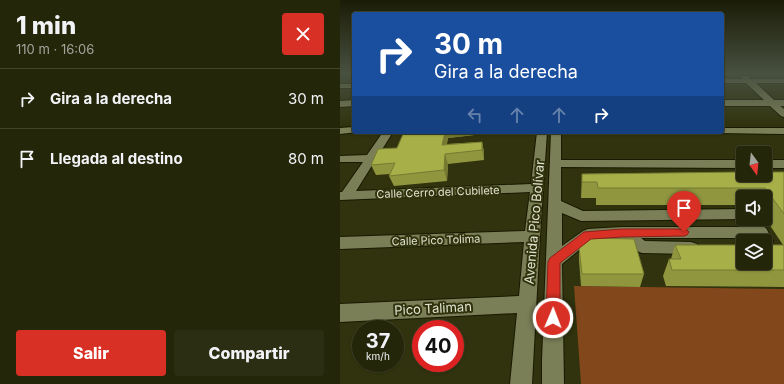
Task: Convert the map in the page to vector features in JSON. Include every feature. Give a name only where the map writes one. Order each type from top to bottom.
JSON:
[{"type":"street","points":[[759,91],[784,114]]},
{"type":"street","points":[[340,104],[352,103]]},
{"type":"street","points":[[724,103],[784,103]]},
{"type":"street","points":[[340,131],[352,130]]},
{"type":"street","points":[[724,131],[784,131]]},
{"type":"street","points":[[343,196],[387,134]]},
{"type":"street","name":"Avenida Pico Bolívar","points":[[521,384],[526,304],[542,134]]},
{"type":"street","name":"Avenida Pico Bolívar","points":[[553,384],[552,360],[556,134]]},
{"type":"street","points":[[340,159],[371,158]]},
{"type":"street","points":[[556,163],[736,164]]},
{"type":"street","points":[[772,164],[784,164]]},
{"type":"street","name":"Calle Cerro del Cubilete","points":[[343,196],[536,188]]},
{"type":"street","points":[[555,204],[581,216],[736,214]]},
{"type":"street","points":[[581,216],[588,235]]},
{"type":"street","points":[[554,262],[588,235],[622,233],[736,237]]},
{"type":"street","points":[[622,233],[642,247],[705,248]]},
{"type":"street","name":"Calle Pico Tolima","points":[[340,243],[532,236]]},
{"type":"street","name":"Pico Taliman","points":[[340,313],[526,304]]},
{"type":"shaded area","points":[[574,286],[784,289],[784,384],[581,384]]},
{"type":"building","points":[[403,134],[445,134],[442,145],[482,142],[482,150],[445,154],[444,170],[389,176],[395,163],[371,165],[378,149],[397,148]]},
{"type":"building","points":[[736,172],[736,182],[772,182],[772,172],[784,172],[784,214],[772,198],[772,190],[766,190],[765,188],[598,188],[597,182],[582,182],[582,174]]},
{"type":"building","points":[[591,238],[634,239],[644,274],[582,274],[579,247]]},
{"type":"building","points":[[675,245],[736,245],[736,270],[672,270],[669,259],[681,259]]},
{"type":"building","points":[[772,245],[784,245],[784,270],[772,270]]},
{"type":"route","points":[[553,318],[554,262],[588,235],[684,232]]}]
